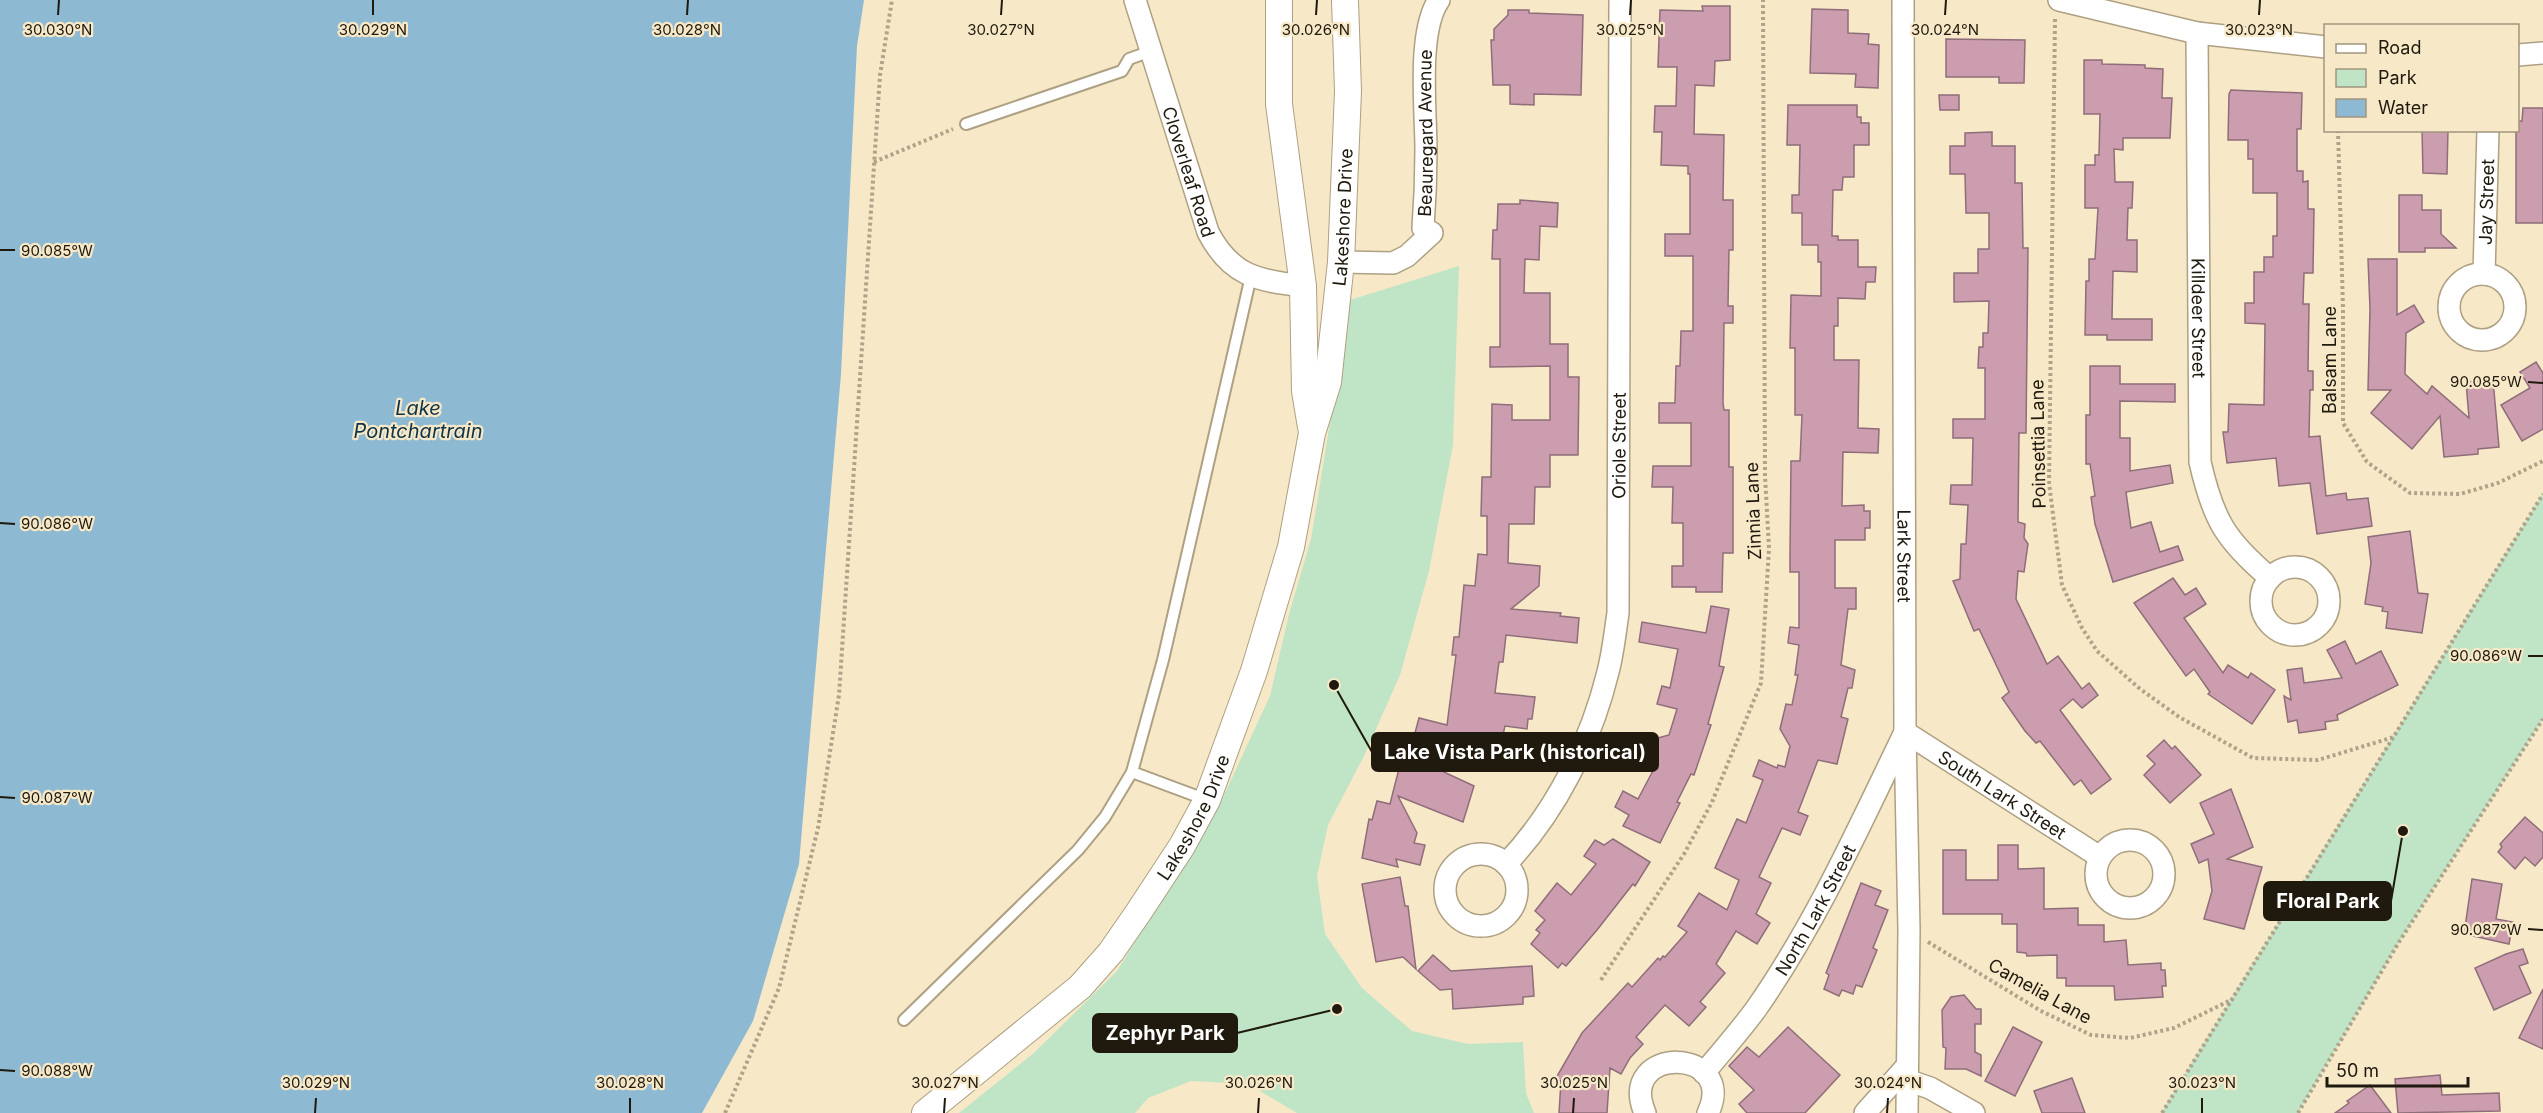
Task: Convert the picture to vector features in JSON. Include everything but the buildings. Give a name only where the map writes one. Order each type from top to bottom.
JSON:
[{"type":"street","name":"Cloverleaf Road","points":[[1135,0],[1208,232],[1217,248],[1227,261],[1251,276],[1276,283],[1303,286]]},
{"type":"street","name":"Lakeshore Drive","points":[[1279,0],[1279,104],[1303,286],[1305,391],[1312,433]]},
{"type":"street","name":"Lakeshore Drive","points":[[925,1113],[1080,987],[1112,952],[1182,846],[1208,800],[1254,671],[1291,547],[1312,433],[1328,382],[1341,262],[1348,91],[1345,0]]},
{"type":"street","name":"Beauregard Avenue","points":[[1341,262],[1394,263],[1407,255],[1431,233],[1423,228],[1426,169],[1425,56],[1431,16],[1439,0]]},
{"type":"street","name":"Oriole Street","points":[[1506,864],[1533,834],[1550,808],[1578,755],[1594,717],[1608,671],[1618,613],[1620,0]]},
{"type":"street","name":"Lark Street","points":[[1903,0],[1905,732],[1909,930],[1908,1113]]},
{"type":"street","points":[[2057,4],[2197,33],[2324,47]]},
{"type":"street","name":"Killdeer Street","points":[[2197,33],[2200,462],[2208,495],[2227,536],[2250,561],[2270,578]]},
{"type":"street","points":[[2519,55],[2543,53]]},
{"type":"street","name":"Jay Street","points":[[2484,274],[2488,132]]},
{"type":"street","name":"South Lark Street","points":[[1905,732],[2100,856]]},
{"type":"street","name":"North Lark Street","points":[[1704,1073],[1754,1011],[1782,970],[1836,875],[1905,732]]},
{"type":"street","points":[[1645,1113],[1641,1093],[1644,1082],[1651,1072],[1671,1061],[1683,1061],[1694,1065],[1704,1073],[1713,1095],[1708,1113]]},
{"type":"street","points":[[1865,1113],[1907,1073],[1974,1113]]},
{"type":"lane","points":[[966,124],[1122,71],[1129,59],[1151,51]]},
{"type":"lane","points":[[904,1020],[1078,850],[1105,817],[1132,772],[1163,660],[1251,276]]},
{"type":"lane","points":[[1132,772],[1208,800]]},
{"type":"path","points":[[725,1113],[778,988],[818,828],[839,696],[880,75],[892,0]]},
{"type":"path","name":"Zinnia Lane","points":[[1602,980],[1683,854],[1712,802],[1761,682],[1769,548],[1765,476],[1763,0]]},
{"type":"path","name":"Poinsettia Lane","points":[[2057,4],[2049,483],[2062,585],[2082,628],[2097,651],[2139,688],[2179,717],[2253,758],[2318,760],[2394,737]]},
{"type":"path","points":[[874,162],[966,124]]},
{"type":"path","name":"Balsam Lane","points":[[2338,132],[2343,309],[2343,423],[2367,462],[2410,493],[2460,494],[2498,483],[2543,461]]},
{"type":"path","points":[[2162,1113],[2543,494]]},
{"type":"path","points":[[2298,1113],[2399,942],[2543,719]]},
{"type":"path","name":"Camelia Lane","points":[[1909,930],[2041,1011],[2091,1035],[2130,1038],[2174,1028],[2233,999]]},
{"type":"green space","points":[[1459,266],[1453,445],[1429,571],[1400,675],[1364,756],[1328,825],[1317,876],[1325,934],[1362,988],[1412,1031],[1468,1044],[1523,1042],[1526,1093],[1534,1113],[1297,1113],[1248,1084],[1191,1081],[1148,1098],[1135,1113],[959,1113],[1035,1052],[1117,971],[1218,808],[1270,696],[1289,614],[1311,539],[1350,300]]},
{"type":"green space","points":[[2543,493],[2543,719],[2399,942],[2298,1113],[2161,1113]]},
{"type":"water","name":"Lake Pontchartrain","points":[[0,0],[864,0],[857,46],[841,374],[799,864],[753,1021],[702,1113],[0,1113]]},
{"type":"place","name":"Lake Vista Park (historical)","points":[[1334,685]]},
{"type":"place","name":"Floral Park","points":[[2403,831]]},
{"type":"place","name":"Zephyr Park","points":[[1337,1009]]}]
